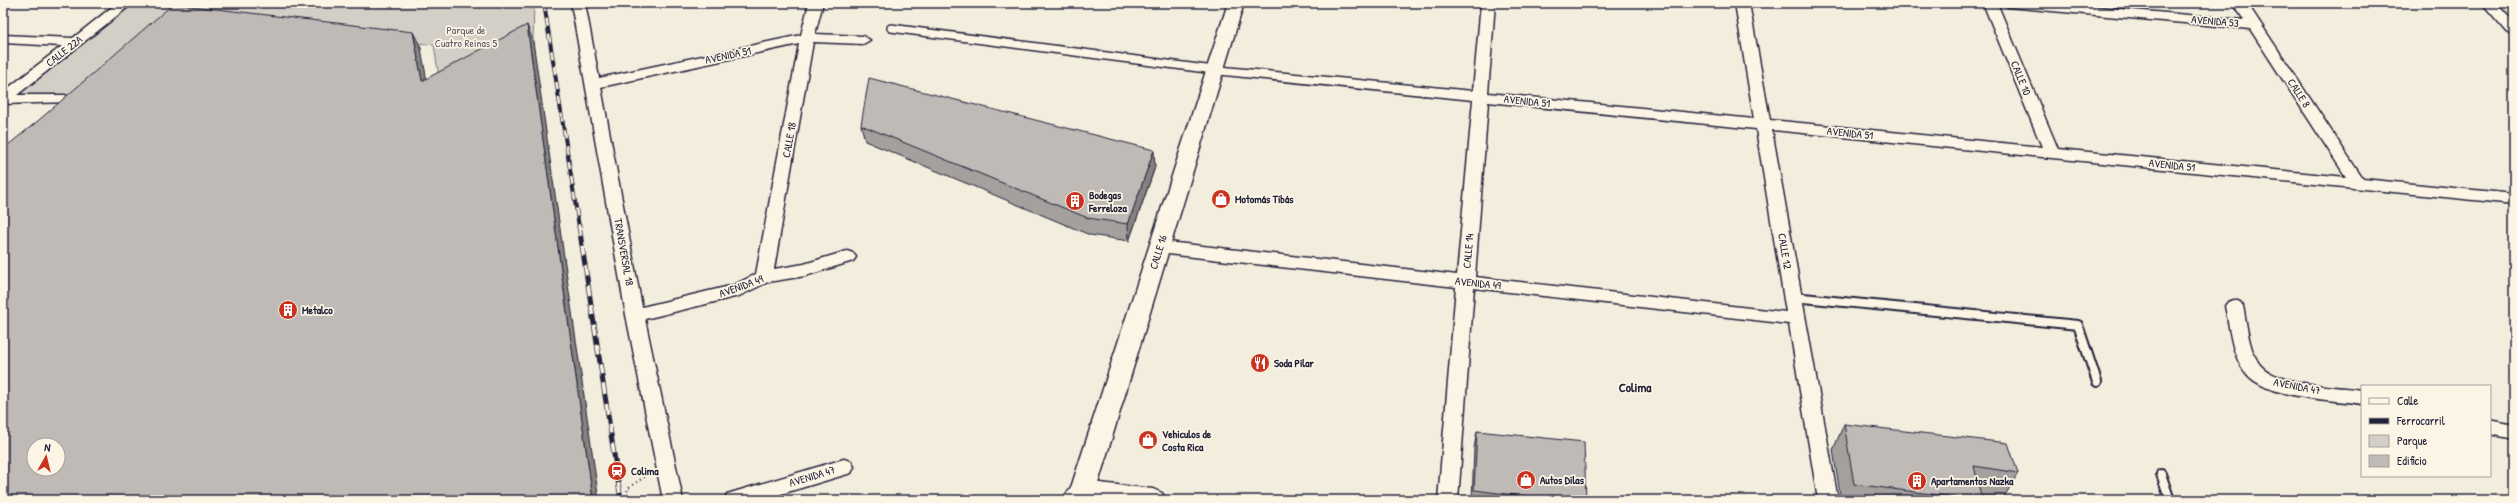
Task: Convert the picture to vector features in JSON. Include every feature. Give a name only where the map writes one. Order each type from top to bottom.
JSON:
[{"type":"main road","points":[[1079,497],[1153,500]]},
{"type":"street","name":"CALLE 22A","points":[[3,100],[126,3]]},
{"type":"street","name":"TRANSVERSAL 18","points":[[578,3],[635,316],[673,500]]},
{"type":"street","name":"CALLE 18","points":[[764,277],[807,38],[816,3]]},
{"type":"street","name":"CALLE 16","points":[[1079,497],[1236,3]]},
{"type":"street","name":"CALLE 14","points":[[1448,500],[1488,3]]},
{"type":"street","name":"CALLE 12","points":[[1742,3],[1828,500]]},
{"type":"street","name":"CALLE 10","points":[[1990,3],[2052,153]]},
{"type":"street","name":"AVENIDA 53","points":[[2008,3],[2254,24]]},
{"type":"street","name":"CALLE 8","points":[[2240,3],[2358,184]]},
{"type":"street","points":[[2489,3],[2514,31]]},
{"type":"street","name":"AVENIDA 51","points":[[593,84],[807,38],[864,40]]},
{"type":"street","points":[[3,39],[76,42]]},
{"type":"street","name":"AVENIDA 51","points":[[1214,70],[2514,199]]},
{"type":"street","points":[[3,100],[65,99],[48,114]]},
{"type":"street","name":"AVENIDA 49","points":[[1159,247],[1797,318]]},
{"type":"street","name":"AVENIDA 49","points":[[635,316],[739,290],[764,277],[805,270],[848,257]]},
{"type":"street","name":"AVENIDA 47","points":[[2234,306],[2248,360],[2260,376],[2285,385],[2361,397]]},
{"type":"street","points":[[2491,427],[2514,432]]},
{"type":"street","name":"AVENIDA 47","points":[[734,500],[844,467]]},
{"type":"lane","name":"AVENIDA 51","points":[[891,28],[1214,70]]},
{"type":"lane","points":[[1793,297],[2078,325],[2097,382]]},
{"type":"lane","points":[[2161,474],[2170,500]]},
{"type":"path","points":[[629,500],[627,490],[665,462]]},
{"type":"green space","name":"Parque de Cuatro Reinas 5","points":[[135,3],[534,3],[533,41],[440,85],[434,45],[180,12],[65,99],[11,100]]},
{"type":"building","name":"Metalco","points":[[173,4],[413,32],[422,81],[527,25],[593,500],[3,500],[3,149],[39,120]]},
{"type":"building","name":"Bodegas Ferreloza","points":[[869,78],[1154,150],[1128,224],[1088,218],[861,125]]},
{"type":"building","points":[[1844,424],[2008,443],[2018,473],[1974,466],[1982,500],[1854,484]]},
{"type":"building","name":"Autos Dilas","points":[[1477,431],[1584,442],[1586,500],[1556,500],[1474,490]]},
{"type":"railway","points":[[544,3],[579,227]]},
{"type":"railway","points":[[579,226],[621,500]]},
{"type":"place","name":"Motomás Tibás","points":[[1221,199]]},
{"type":"place","name":"Bodegas Ferreloza","points":[[1075,201]]},
{"type":"place","name":"Metalco","points":[[288,310]]},
{"type":"place","name":"Soda Pilar","points":[[1260,363]]},
{"type":"place","name":"Vehiculos de Costa Rica","points":[[1148,440]]},
{"type":"place","name":"Colima","points":[[617,471]]},
{"type":"place","name":"Autos Dilas","points":[[1526,480]]},
{"type":"place","name":"Apartamentos Nazka","points":[[1917,481]]},
{"type":"district","name":"Colima","points":[[1635,387]]}]
